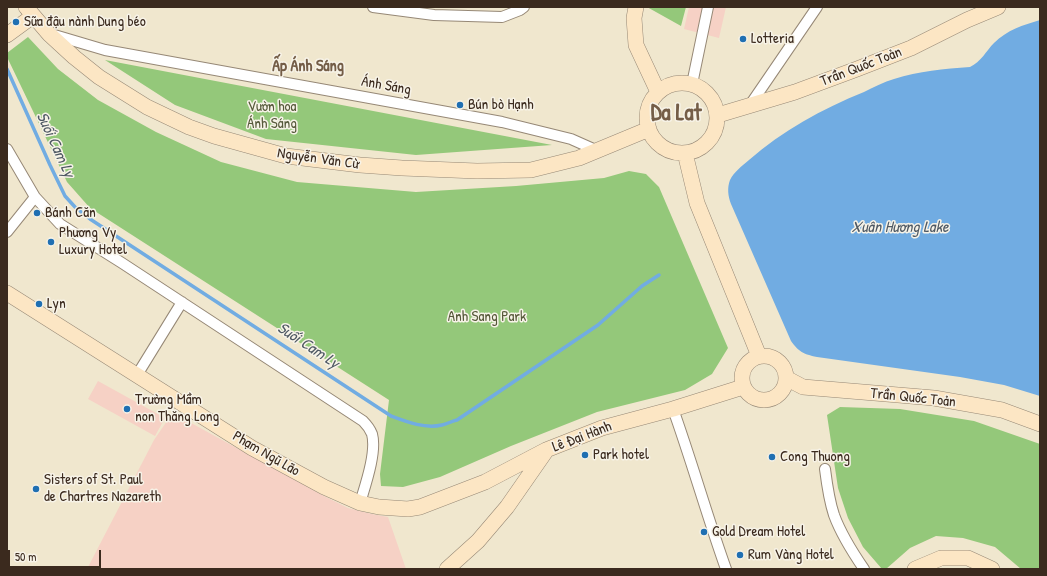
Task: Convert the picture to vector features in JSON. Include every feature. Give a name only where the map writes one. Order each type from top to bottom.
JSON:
[{"type":"main road","points":[[636,7],[634,18],[636,45],[658,92]]},
{"type":"main road","name":"Trần Quốc Toản","points":[[718,115],[795,92],[911,48],[967,20],[998,7]]},
{"type":"main road","points":[[12,32],[30,11]]},
{"type":"main road","name":"Nguyễn Văn Cừ","points":[[30,11],[49,34],[74,57],[99,77],[147,107],[189,127],[214,136],[286,156],[367,165],[477,170],[531,170],[579,158],[649,129]]},
{"type":"main road","points":[[682,82],[692,84],[702,88],[710,95],[715,104],[718,115],[717,126],[713,136],[705,145],[696,151],[685,153],[673,152],[663,147],[654,139],[649,129],[647,119],[648,109],[652,100],[665,86],[682,82]]},
{"type":"main road","points":[[685,153],[697,203],[738,301],[758,356]]},
{"type":"main road","name":"Phạm Ngũ Lão","points":[[7,293],[252,448],[324,488],[360,503],[393,509],[420,507],[485,482],[546,450]]},
{"type":"main road","points":[[758,356],[765,356],[777,360],[785,371],[786,378],[785,384],[778,395],[765,400],[759,400],[747,393],[743,387],[742,381],[744,368],[747,363],[758,356]]},
{"type":"main road","name":"Trần Quốc Toản","points":[[786,378],[803,387],[934,398],[1002,410],[1040,424]]},
{"type":"main road","name":"Lê Đại Hành","points":[[447,569],[478,541],[507,507],[546,450],[602,428],[673,409],[743,387]]},
{"type":"main road","points":[[915,569],[941,558],[968,558],[992,569]]},
{"type":"street","points":[[373,7],[434,15],[502,17],[524,7]]},
{"type":"street","points":[[692,84],[708,7]]},
{"type":"street","points":[[750,105],[817,7]]},
{"type":"street","name":"Ánh Sáng","points":[[49,34],[105,50],[502,122],[570,139],[598,151]]},
{"type":"street","points":[[7,149],[35,197],[60,224],[363,421],[370,430],[373,449],[368,476],[360,503]]},
{"type":"street","points":[[7,232],[35,197]]},
{"type":"street","points":[[137,375],[182,302]]},
{"type":"street","points":[[673,409],[726,569]]},
{"type":"street","points":[[825,470],[828,492],[834,516],[856,558],[864,569]]},
{"type":"shaded area","points":[[689,7],[726,7],[719,38],[684,29]]},
{"type":"shaded area","name":"Trường Mầm non Thăng Long","points":[[98,381],[165,418],[155,436],[88,399]]},
{"type":"shaded area","points":[[173,415],[182,418],[348,508],[388,517],[406,569],[87,569],[154,440]]},
{"type":"green space","points":[[647,7],[686,7],[681,26]]},
{"type":"green space","name":"Anh Sang Park","points":[[28,37],[58,69],[98,100],[156,132],[221,162],[297,182],[416,192],[516,186],[604,178],[629,171],[646,174],[659,187],[728,348],[712,374],[685,390],[597,412],[511,446],[440,477],[403,487],[381,486],[380,474],[389,400],[90,208],[67,182],[7,57],[7,53]]},
{"type":"green space","name":"Vườn hoa Ánh Sáng","points":[[105,60],[552,145],[416,155],[266,139],[175,105]]},
{"type":"green space","points":[[840,407],[900,409],[974,421],[1040,444],[1040,569],[1021,569],[995,547],[963,538],[936,536],[910,548],[886,569],[882,569],[863,547],[848,518],[838,488],[827,415]]},
{"type":"water","name":"Xuân Hương Lake","points":[[1040,20],[1040,396],[1004,385],[960,377],[817,357],[805,354],[796,348],[791,341],[731,204],[728,186],[734,174],[762,149],[789,130],[818,113],[883,83],[903,76],[970,67],[983,56],[999,38],[1021,26]]},
{"type":"waterway","name":"Suối Cam Ly","points":[[7,69],[65,196],[75,207],[90,219],[391,416],[410,423],[436,426],[444,425],[457,420],[598,325],[642,286],[659,275]]},
{"type":"place","name":"Sữa đậu nành Dung béo","points":[[16,22]]},
{"type":"place","name":"Lotteria","points":[[743,39]]},
{"type":"place","name":"Bún bò Hạnh","points":[[460,105]]},
{"type":"place","name":"Bánh Căn","points":[[37,213]]},
{"type":"place","name":"Phương Vy Luxury Hotel","points":[[51,242]]},
{"type":"place","name":"Lyn","points":[[39,304]]},
{"type":"place","name":"Trường Mầm non Thăng Long","points":[[127,409]]},
{"type":"place","name":"Park hotel","points":[[585,455]]},
{"type":"place","name":"Cong Thuong","points":[[772,457]]},
{"type":"place","name":"Sisters of St. Paul de Chartres Nazareth","points":[[36,489]]},
{"type":"place","name":"Gold Dream Hotel","points":[[704,532]]},
{"type":"place","name":"Rum Vàng Hotel","points":[[740,555]]},
{"type":"district","name":"Ấp Ánh Sáng","points":[[308,67]]},
{"type":"district","name":"Da Lat","points":[[676,114]]}]
